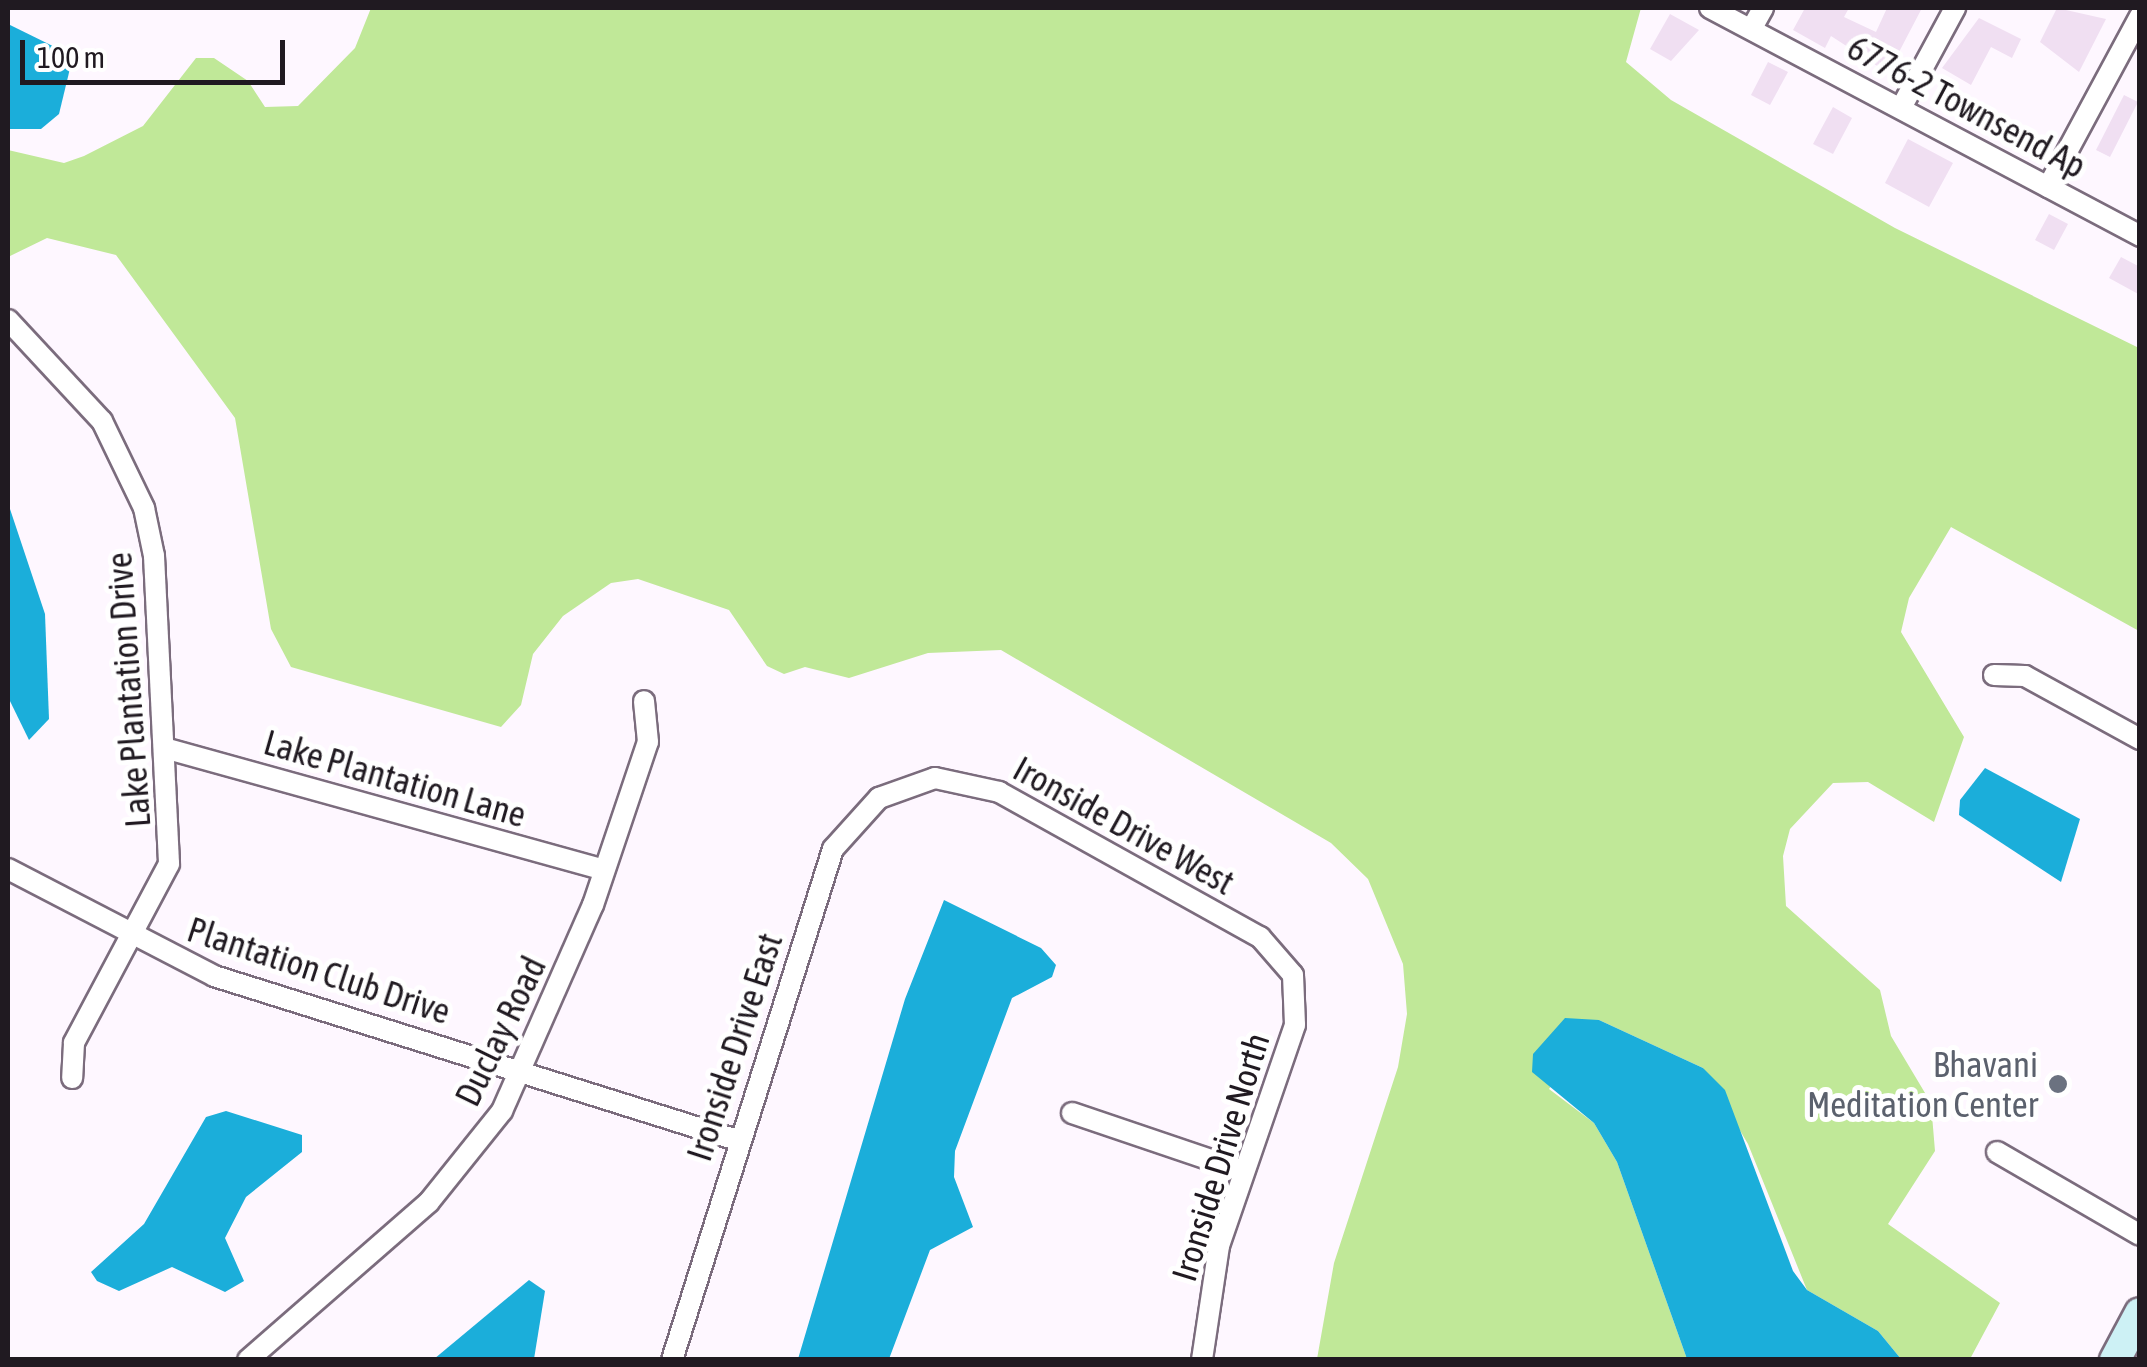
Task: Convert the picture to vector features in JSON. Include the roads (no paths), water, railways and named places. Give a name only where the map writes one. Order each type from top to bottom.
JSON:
[{"type":"street","name":"6776-2 Townsend Ap","points":[[1710,8],[2140,236]]},
{"type":"street","points":[[1752,28],[1762,8]]},
{"type":"street","points":[[1901,108],[1954,8]]},
{"type":"street","points":[[2048,187],[2140,16]]},
{"type":"street","name":"Lake Plantation Drive","points":[[8,320],[77,386],[144,508],[168,749],[169,864],[74,1043],[72,1078]]},
{"type":"street","points":[[1994,675],[2025,676],[2140,740]]},
{"type":"street","name":"Duclay Road","points":[[248,1360],[430,1202],[524,1071],[604,870],[648,742],[644,702]]},
{"type":"street","name":"Lake Plantation Lane","points":[[168,749],[604,870]]},
{"type":"street","name":"Ironside Drive West","points":[[904,785],[935,778],[999,792],[1260,937],[1292,975]]},
{"type":"street","name":"Ironside Drive East","points":[[672,1360],[737,1140],[833,849],[852,820],[904,785]]},
{"type":"street","name":"Plantation Club Drive","points":[[8,869],[132,938],[214,976],[737,1140]]},
{"type":"street","name":"Ironside Drive North","points":[[1202,1360],[1219,1246],[1295,1025],[1292,975]]},
{"type":"street","points":[[1072,1113],[1243,1172]]},
{"type":"street","points":[[1997,1152],[2140,1235]]},
{"type":"street","points":[[2115,1360],[2140,1313]]},
{"type":"water","points":[[8,24],[73,56],[59,114],[41,129],[8,129]]},
{"type":"water","points":[[8,503],[45,614],[49,719],[29,740],[8,697]]},
{"type":"water","points":[[1985,768],[2080,819],[2061,882],[1959,815],[1960,800]]},
{"type":"water","points":[[944,900],[1041,948],[1056,965],[1052,977],[1012,998],[955,1151],[954,1177],[973,1227],[930,1250],[889,1359],[798,1359],[905,999]]},
{"type":"water","points":[[1565,1018],[1599,1020],[1703,1068],[1725,1090],[1793,1271],[1807,1290],[1878,1331],[1901,1359],[1687,1359],[1617,1162],[1594,1123],[1532,1072],[1533,1054]]},
{"type":"water","points":[[226,1111],[302,1135],[302,1152],[246,1197],[225,1238],[244,1281],[225,1292],[172,1267],[119,1291],[97,1281],[91,1272],[144,1224],[206,1117]]},
{"type":"water","points":[[529,1280],[545,1291],[534,1359],[434,1359]]},
{"type":"place","name":"Bhavani Meditation Center","points":[[2058,1084]]}]
